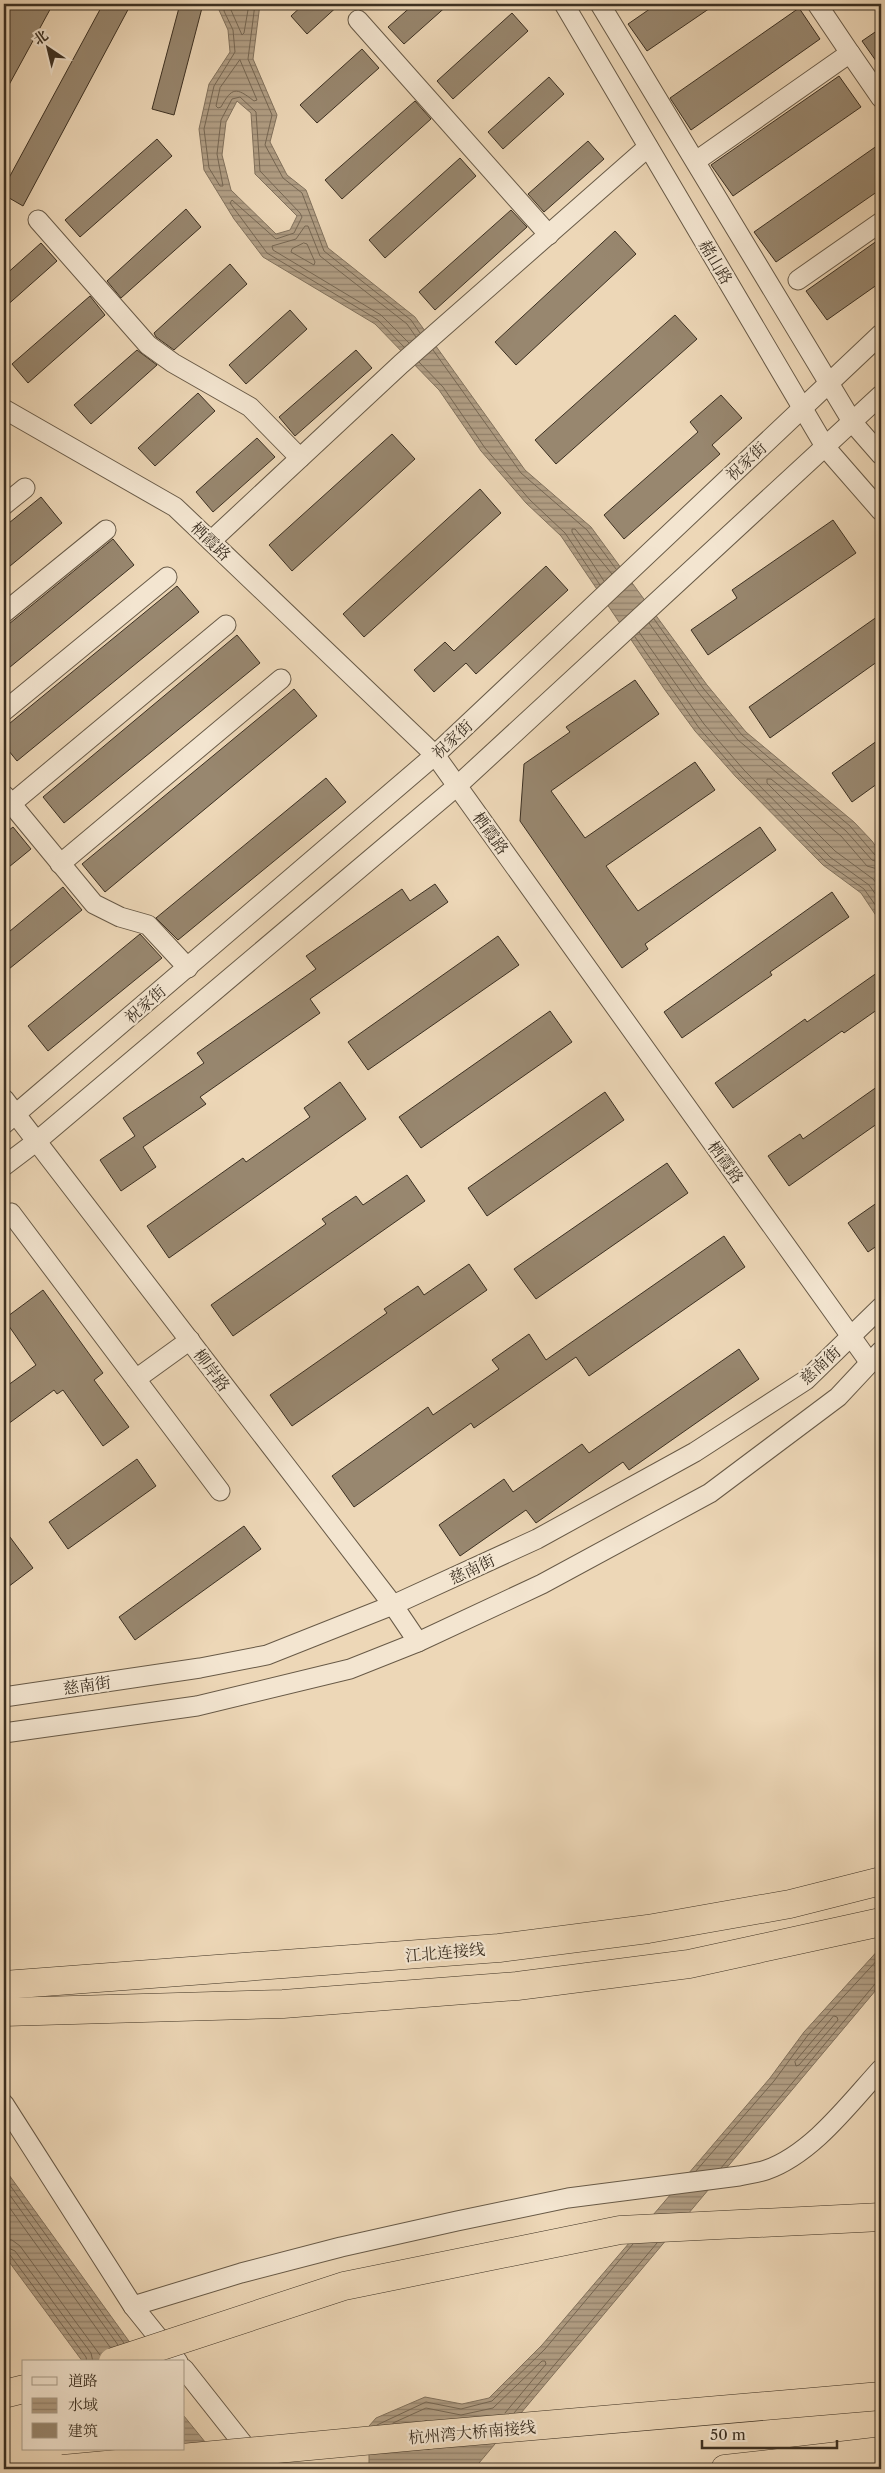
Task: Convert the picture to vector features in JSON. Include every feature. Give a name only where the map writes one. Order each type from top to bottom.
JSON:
[{"type":"highway","name":"江北连接线","points":[[4,1985],[499,1948],[648,1929],[790,1904],[881,1881]]},
{"type":"highway","points":[[4,2012],[283,2004],[517,1986],[688,1964],[881,1922]]},
{"type":"highway","points":[[119,2360],[344,2286],[620,2230],[881,2217]]},
{"type":"highway","points":[[4,2394],[22,2390]]},
{"type":"highway","name":"杭州湾大桥南接线","points":[[63,2469],[881,2396]]},
{"type":"highway","points":[[725,2469],[881,2451]]},
{"type":"street","name":"赭山路","points":[[564,4],[826,448],[881,511]]},
{"type":"street","points":[[600,4],[853,423],[881,455]]},
{"type":"street","points":[[817,4],[881,98]]},
{"type":"street","points":[[358,20],[549,235]]},
{"type":"street","points":[[696,161],[850,53]]},
{"type":"street","points":[[211,541],[402,364],[648,147]]},
{"type":"street","points":[[38,220],[148,345],[172,363],[250,407],[300,458]]},
{"type":"street","points":[[798,280],[881,222]]},
{"type":"street","name":"祝家街","points":[[10,1119],[435,755],[881,334]]},
{"type":"street","points":[[4,1166],[37,1141],[457,786],[826,448],[881,395]]},
{"type":"street","name":"栖霞路","points":[[4,409],[175,507],[435,755],[851,1336],[876,1357]]},
{"type":"street","points":[[4,505],[25,488]]},
{"type":"street","points":[[4,613],[106,530]]},
{"type":"street","points":[[4,711],[167,577]]},
{"type":"street","points":[[188,968],[148,925],[120,917],[94,904],[7,799],[226,625]]},
{"type":"street","points":[[60,864],[281,680]]},
{"type":"street","name":"柳岸路","points":[[4,1099],[10,1119],[37,1141],[393,1605],[418,1642]]},
{"type":"street","points":[[11,1212],[220,1491]]},
{"type":"street","name":"慈南街","points":[[4,1697],[200,1668],[268,1655],[393,1605],[537,1539],[695,1452],[806,1380],[881,1307]]},
{"type":"street","points":[[136,1379],[190,1340]]},
{"type":"street","name":"慈南街","points":[[4,1733],[197,1706],[350,1669],[418,1642],[542,1584],[710,1493],[838,1397],[876,1357]]},
{"type":"street","points":[[134,2306],[341,2247],[456,2221],[568,2198],[739,2176],[766,2170],[788,2158],[818,2137],[881,2069]]},
{"type":"street","points":[[4,2104],[134,2306],[176,2360]]},
{"type":"street","points":[[185,2370],[263,2469]]},
{"type":"water","points":[[221,4],[260,4],[253,59],[277,115],[270,142],[287,175],[306,190],[328,248],[415,317],[525,470],[591,527],[707,685],[746,732],[854,822],[872,841],[881,854],[881,923],[861,893],[823,865],[736,777],[695,731],[665,690],[561,536],[526,503],[481,451],[439,390],[375,324],[263,257],[234,219],[204,170],[199,129],[209,84],[230,52],[228,30],[219,10]],"holes":[[[237,101],[251,113],[255,174],[297,216],[290,230],[276,234],[231,190],[222,155],[226,122]]]},
{"type":"water","points":[[881,1947],[881,1984],[474,2469],[369,2469],[369,2426],[376,2418],[425,2397],[462,2404],[489,2398],[542,2345],[770,2078],[804,2032]]},
{"type":"water","points":[[4,2168],[143,2360],[82,2360],[4,2255]]},
{"type":"water","points":[[185,2417],[227,2469],[163,2469],[185,2450]]},
{"type":"building","points":[[4,4],[53,4],[4,94]]},
{"type":"building","points":[[103,4],[131,4],[23,206],[4,195],[4,187]]},
{"type":"building","points":[[180,4],[203,4],[174,115],[152,109]]},
{"type":"building","points":[[304,4],[340,4],[307,34],[291,16]]},
{"type":"building","points":[[414,4],[449,4],[404,44],[388,27]]},
{"type":"building","points":[[657,4],[716,4],[647,51],[628,24]]},
{"type":"building","points":[[799,8],[820,39],[691,130],[670,98]]},
{"type":"building","points":[[512,13],[528,31],[453,99],[437,81]]},
{"type":"building","points":[[881,28],[881,68],[862,41]]},
{"type":"building","points":[[362,49],[379,68],[317,123],[300,105]]},
{"type":"building","points":[[839,76],[861,107],[733,196],[711,165]]},
{"type":"building","points":[[549,77],[564,94],[503,149],[488,132]]},
{"type":"building","points":[[415,101],[431,119],[342,199],[325,180]]},
{"type":"building","points":[[157,139],[172,156],[80,237],[65,220]]},
{"type":"building","points":[[588,141],[604,159],[544,212],[528,194]]},
{"type":"building","points":[[881,143],[881,189],[776,262],[754,232]]},
{"type":"building","points":[[460,158],[476,176],[385,258],[369,240]]},
{"type":"building","points":[[186,209],[201,227],[121,298],[107,281]]},
{"type":"building","points":[[511,210],[527,227],[435,310],[419,292]]},
{"type":"building","points":[[615,231],[636,254],[516,365],[495,342]]},
{"type":"building","points":[[881,238],[881,282],[827,320],[806,291]]},
{"type":"building","points":[[41,243],[57,261],[4,308],[4,276]]},
{"type":"building","points":[[230,264],[247,284],[174,350],[156,337],[154,333]]},
{"type":"building","points":[[90,296],[105,315],[28,383],[12,364]]},
{"type":"building","points":[[290,310],[307,329],[246,384],[229,365]]},
{"type":"building","points":[[675,315],[697,339],[556,464],[535,440]]},
{"type":"building","points":[[137,350],[157,365],[91,424],[74,405]]},
{"type":"building","points":[[356,350],[372,368],[295,436],[279,417]]},
{"type":"building","points":[[198,393],[215,411],[155,466],[138,448]]},
{"type":"building","points":[[721,395],[742,418],[712,445],[720,454],[624,539],[604,515],[698,432],[690,422]]},
{"type":"building","points":[[392,434],[415,459],[292,571],[269,545]]},
{"type":"building","points":[[257,438],[275,457],[213,512],[196,492]]},
{"type":"building","points":[[480,489],[501,513],[364,637],[343,614]]},
{"type":"building","points":[[41,497],[62,523],[4,571],[4,527]]},
{"type":"building","points":[[833,520],[856,553],[708,655],[691,630],[737,598],[732,590]]},
{"type":"building","points":[[113,539],[134,565],[4,672],[4,628]]},
{"type":"building","points":[[546,566],[568,590],[476,674],[466,663],[434,692],[414,670],[445,642],[454,651]]},
{"type":"building","points":[[177,586],[199,612],[17,761],[4,745],[4,728]]},
{"type":"building","points":[[881,614],[881,659],[770,738],[749,707]]},
{"type":"building","points":[[237,635],[260,663],[64,823],[43,797]]},
{"type":"building","points":[[635,680],[659,714],[551,791],[585,838],[695,762],[715,790],[606,866],[638,911],[760,827],[776,850],[645,944],[648,949],[622,968],[520,821],[524,764],[570,732],[566,727]]},
{"type":"building","points":[[294,689],[317,716],[105,892],[82,864]]},
{"type":"building","points":[[881,738],[881,781],[852,802],[832,773]]},
{"type":"building","points":[[326,778],[346,802],[178,940],[156,918]]},
{"type":"building","points":[[13,827],[31,849],[4,871],[4,834]]},
{"type":"building","points":[[435,884],[448,902],[310,999],[320,1013],[200,1097],[206,1104],[143,1147],[156,1167],[121,1191],[100,1160],[135,1136],[123,1118],[204,1063],[197,1053],[316,969],[306,956],[402,889],[410,901]]},
{"type":"building","points":[[63,887],[82,910],[4,973],[4,936]]},
{"type":"building","points":[[832,892],[849,917],[770,972],[772,975],[682,1038],[664,1012]]},
{"type":"building","points":[[140,934],[162,958],[48,1051],[28,1026]]},
{"type":"building","points":[[498,936],[519,965],[368,1070],[348,1042]]},
{"type":"building","points":[[881,970],[881,1007],[844,1033],[842,1031],[733,1108],[715,1083],[805,1019],[807,1022]]},
{"type":"building","points":[[550,1011],[572,1042],[421,1148],[399,1117]]},
{"type":"building","points":[[340,1082],[366,1119],[169,1258],[147,1226],[243,1158],[246,1162],[310,1117],[304,1108]]},
{"type":"building","points":[[881,1084],[881,1121],[789,1186],[768,1156],[800,1134],[803,1139]]},
{"type":"building","points":[[605,1092],[624,1120],[487,1216],[468,1188]]},
{"type":"building","points":[[667,1163],[688,1193],[536,1299],[514,1269]]},
{"type":"building","points":[[407,1175],[425,1201],[233,1336],[211,1305],[326,1224],[322,1219],[356,1196],[363,1205]]},
{"type":"building","points":[[881,1200],[881,1243],[868,1252],[848,1223]]},
{"type":"building","points":[[724,1236],[745,1267],[589,1376],[576,1357],[474,1428],[471,1423],[354,1507],[332,1476],[428,1407],[433,1415],[499,1369],[492,1360],[529,1334],[546,1360]]},
{"type":"building","points":[[469,1264],[487,1290],[292,1426],[270,1395],[387,1313],[384,1309],[418,1286],[424,1295]]},
{"type":"building","points":[[43,1290],[103,1373],[94,1380],[129,1427],[103,1446],[63,1390],[57,1394],[54,1390],[4,1427],[4,1388],[36,1365],[4,1319]]},
{"type":"building","points":[[739,1349],[759,1379],[629,1470],[623,1462],[536,1523],[526,1510],[460,1556],[439,1525],[504,1479],[513,1492],[582,1444],[589,1453]]},
{"type":"building","points":[[137,1459],[156,1486],[68,1549],[49,1522]]},
{"type":"building","points":[[244,1526],[261,1549],[135,1640],[119,1617]]},
{"type":"building","points":[[4,1529],[33,1568],[4,1590]]}]
